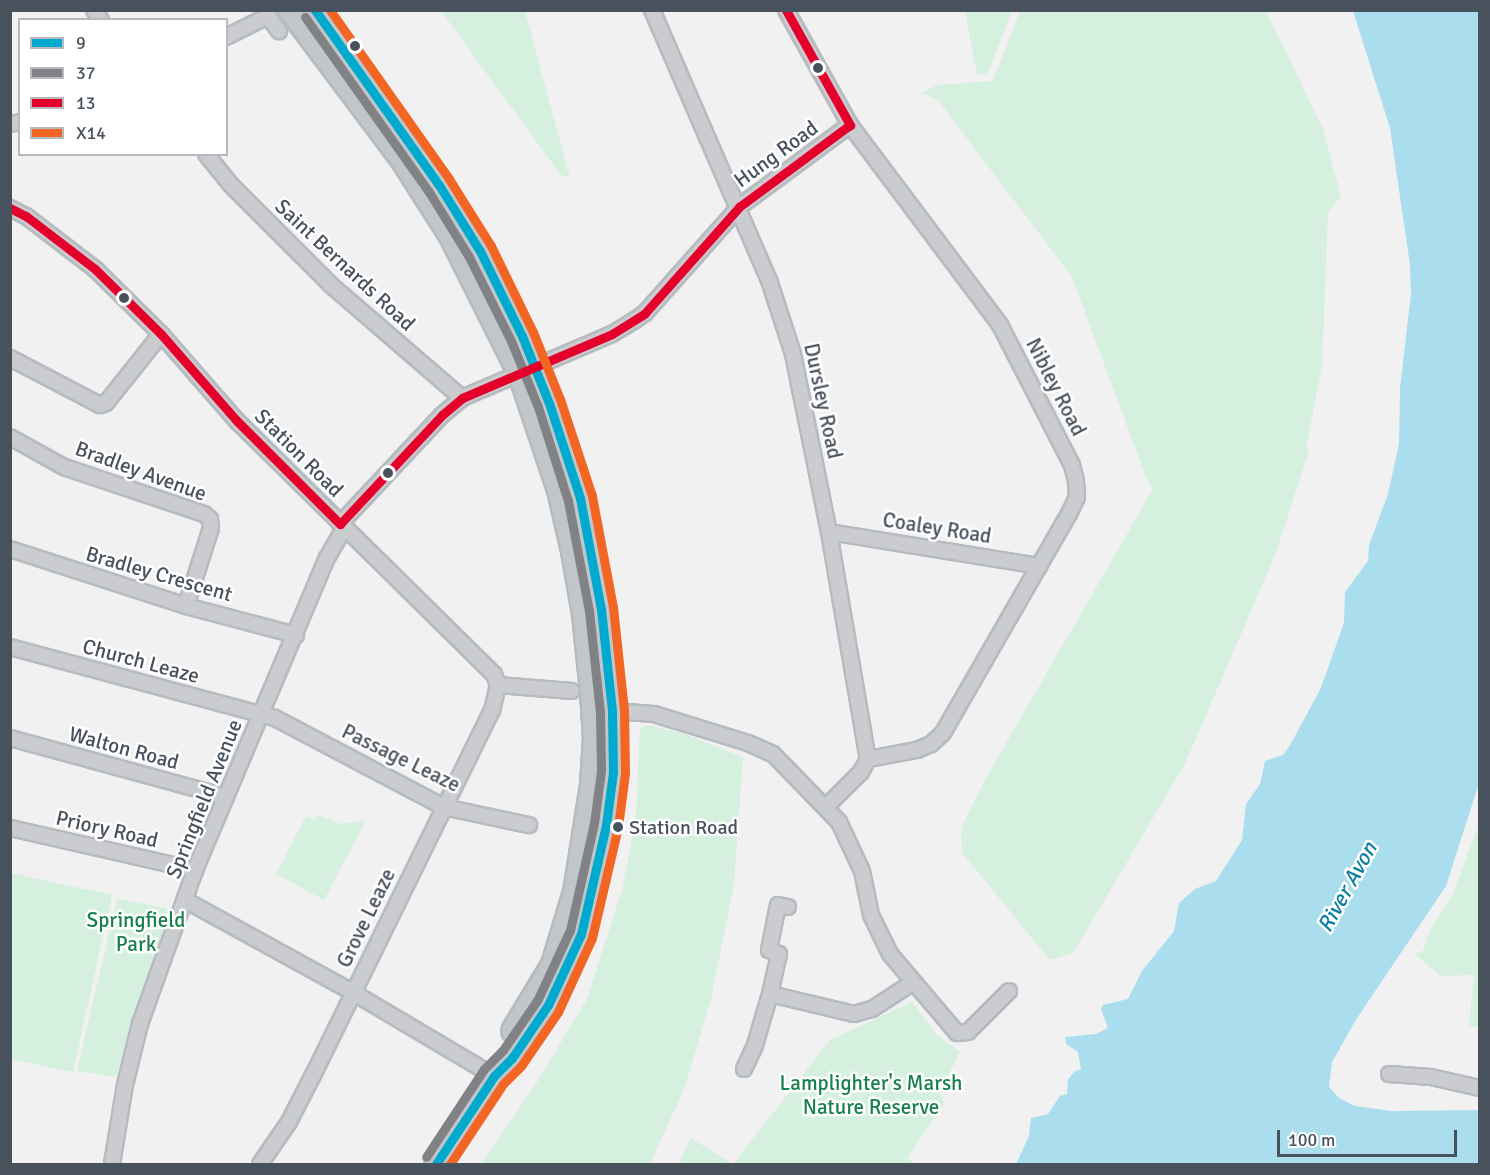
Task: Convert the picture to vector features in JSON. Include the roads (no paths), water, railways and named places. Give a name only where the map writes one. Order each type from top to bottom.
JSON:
[{"type":"highway","points":[[290,10],[402,159],[451,236],[528,370],[573,551],[584,614],[595,738],[591,795],[575,892],[553,965],[500,1052],[494,1076]]},
{"type":"highway","points":[[315,10],[440,185],[480,251],[580,498],[602,609],[612,711],[613,772],[606,825],[580,934],[548,1005],[512,1058],[494,1076],[436,1164]]},
{"type":"street","name":"Dursley Road","points":[[652,10],[769,280],[793,354],[829,532],[868,759]]},
{"type":"street","name":"Nibley Road","points":[[786,10],[850,125],[1000,325],[1072,465],[1077,496],[943,733],[931,744],[917,750],[868,759]]},
{"type":"street","points":[[228,36],[266,13],[279,31]]},
{"type":"street","name":"Hung Road","points":[[342,526],[442,415],[462,398],[612,334],[645,313],[739,207],[850,125]]},
{"type":"street","name":"Saint Bernards Road","points":[[208,156],[230,184],[331,285],[462,398]]},
{"type":"street","name":"Station Road","points":[[10,208],[26,216],[95,269],[161,334],[237,421],[494,674],[498,685]]},
{"type":"street","points":[[10,358],[100,405],[106,403],[161,334]]},
{"type":"street","name":"Bradley Avenue","points":[[10,437],[64,467],[204,514],[210,519],[211,528],[186,606]]},
{"type":"street","name":"Springfield Avenue","points":[[111,1164],[125,1085],[140,1024],[195,870],[342,526]]},
{"type":"street","name":"Coaley Road","points":[[829,532],[1039,566]]},
{"type":"street","name":"Bradley Crescent","points":[[10,549],[186,606],[296,635]]},
{"type":"street","name":"Church Leaze","points":[[10,647],[132,682],[261,714]]},
{"type":"street","points":[[498,685],[572,691]]},
{"type":"street","name":"Grove Leaze","points":[[260,1164],[289,1122],[354,993],[492,710],[498,685]]},
{"type":"street","points":[[612,711],[648,713],[762,748],[773,754],[826,807],[848,838],[862,871],[871,915],[890,954],[912,983],[957,1033],[963,1035],[1009,991]]},
{"type":"street","name":"Passage Leaze","points":[[261,714],[275,718],[444,807],[529,825]]},
{"type":"street","name":"Walton Road","points":[[10,738],[226,797]]},
{"type":"street","points":[[826,807],[861,772],[868,759]]},
{"type":"street","name":"Priory Road","points":[[10,828],[195,870]]},
{"type":"street","points":[[185,900],[354,993],[494,1076]]},
{"type":"street","points":[[744,1069],[755,1045],[779,954],[769,950],[778,905],[788,907]]},
{"type":"street","points":[[770,994],[854,1014],[872,1009],[912,983]]},
{"type":"street","points":[[1389,1074],[1431,1077],[1479,1088]]},
{"type":"water","name":"River Avon","points":[[1353,11],[1479,11],[1480,780],[1446,886],[1357,1018],[1332,1062],[1329,1087],[1339,1098],[1355,1106],[1392,1111],[1479,1110],[1479,1164],[1016,1164],[1029,1136],[1031,1118],[1048,1114],[1060,1096],[1067,1094],[1068,1080],[1074,1072],[1081,1069],[1078,1052],[1066,1044],[1065,1037],[1096,1034],[1108,1028],[1101,1009],[1103,1005],[1128,999],[1142,971],[1174,931],[1179,903],[1195,889],[1216,881],[1242,840],[1246,804],[1260,784],[1265,761],[1283,755],[1320,690],[1344,623],[1345,592],[1368,561],[1369,545],[1388,494],[1399,444],[1400,388],[1411,294],[1410,265],[1390,128]]},
{"type":"place","name":"Station Road","points":[[618,827]]},
{"type":"park label","name":"Springfield Park","points":[[136,932]]},
{"type":"park label","name":"Lamplighter's Marsh Nature Reserve","points":[[871,1095]]}]
